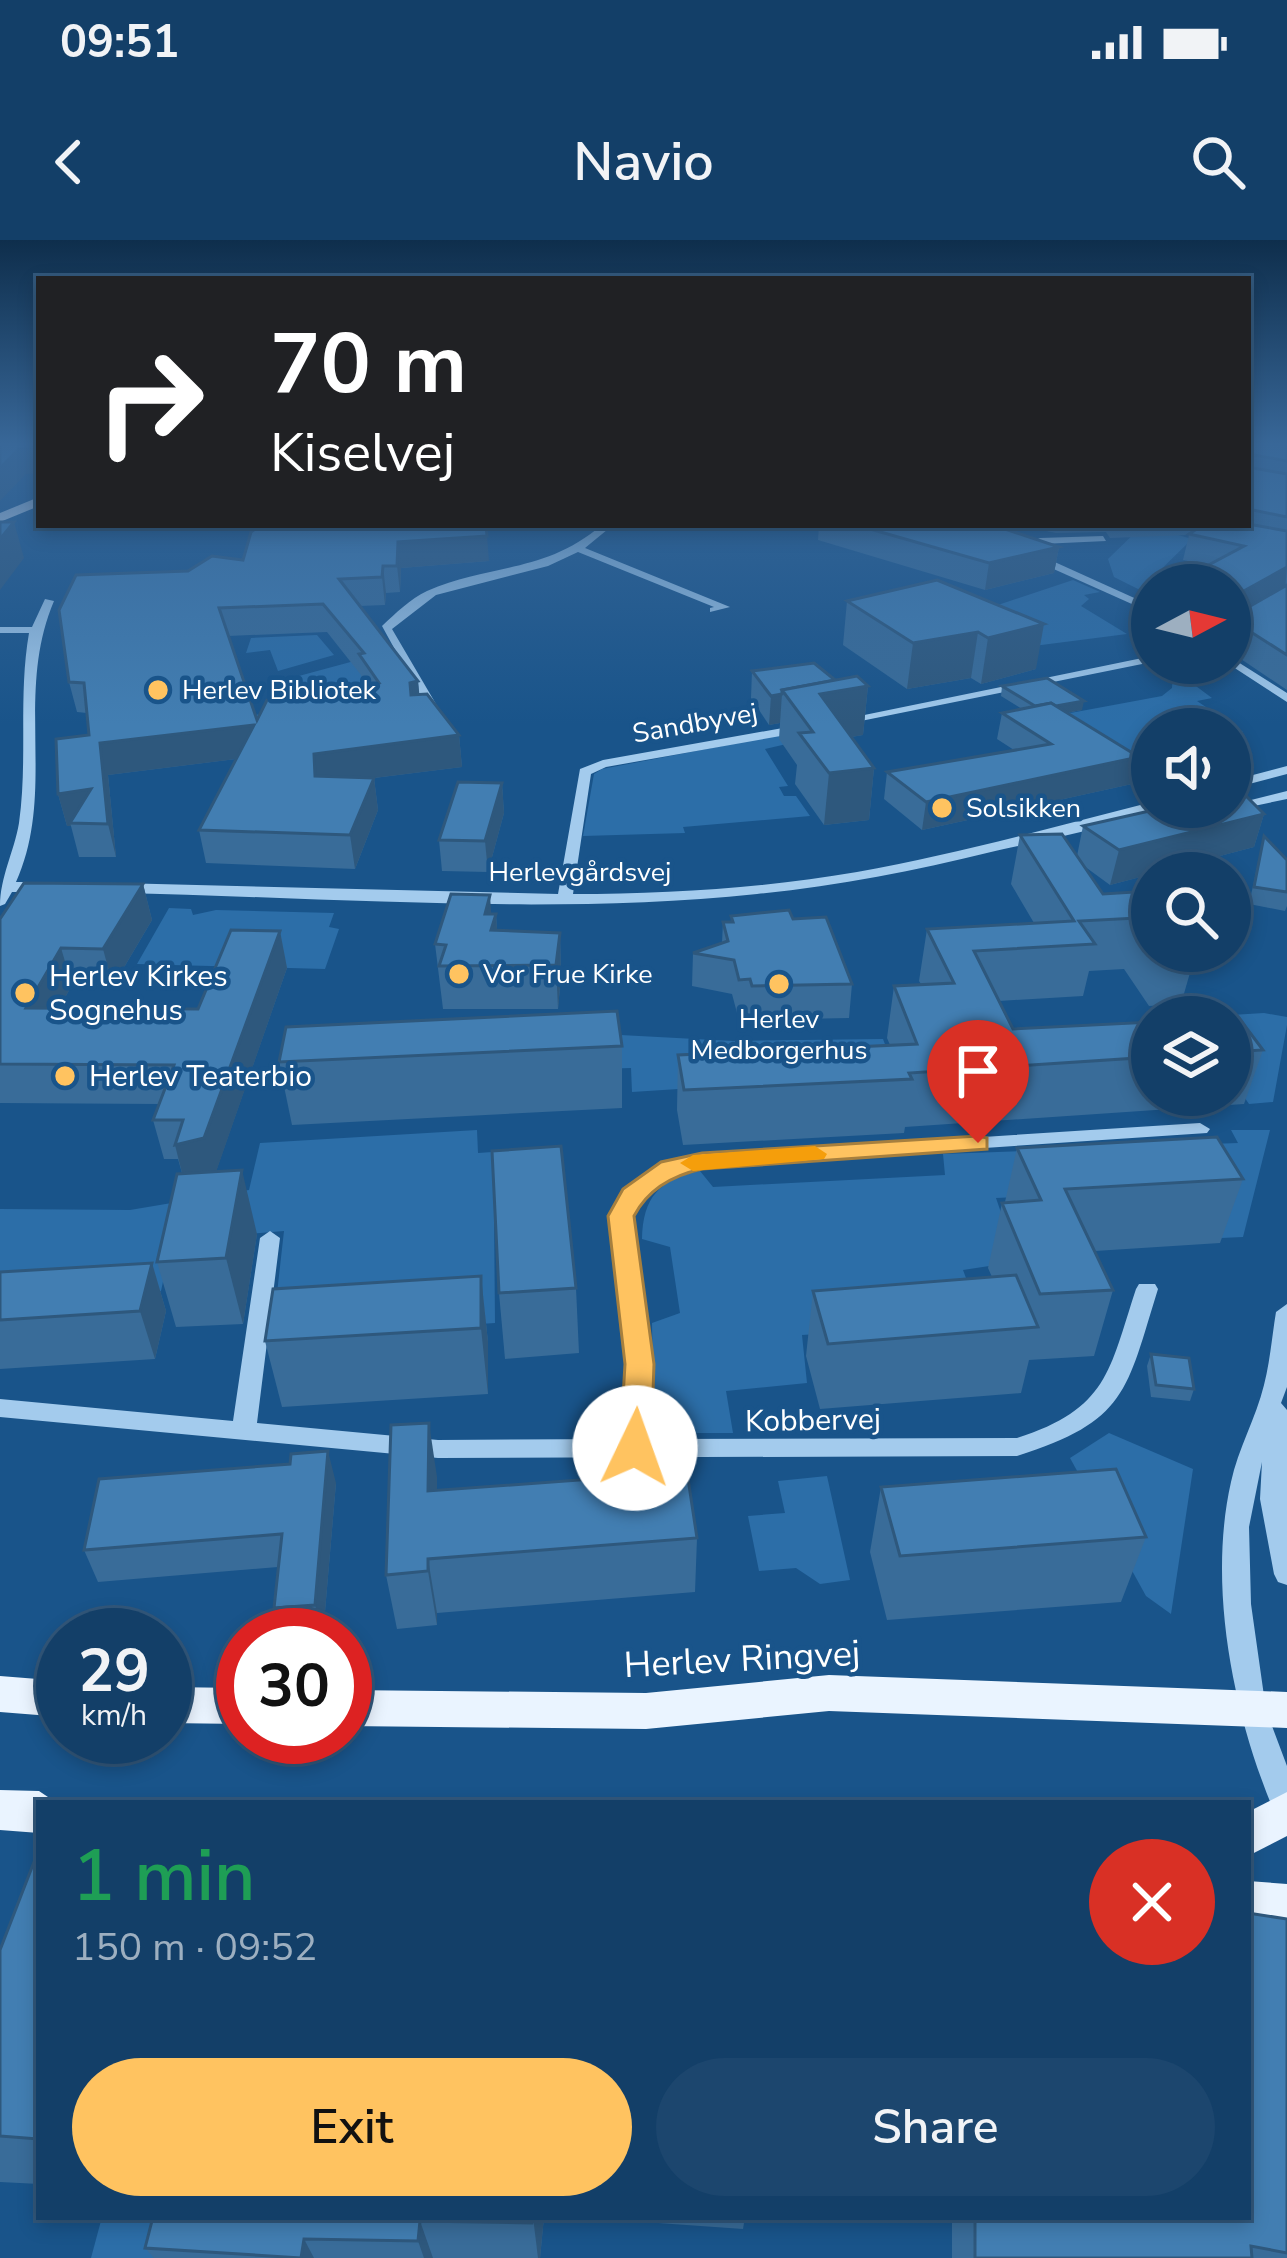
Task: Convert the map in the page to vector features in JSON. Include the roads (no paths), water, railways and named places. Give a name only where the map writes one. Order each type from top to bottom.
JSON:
[{"type":"main road","name":"Herlev Ringvej","points":[[372,1708],[646,1711],[829,1693],[1269,1710]]},
{"type":"main road","points":[[0,1694],[36,1697]]},
{"type":"main road","points":[[1251,1833],[1287,1809]]},
{"type":"main road","points":[[0,1810],[36,1812]]},
{"type":"main road","points":[[1251,1903],[1287,1907]]},
{"type":"street","points":[[421,719],[437,717],[386,628],[434,592],[550,566],[582,550],[596,536]]},
{"type":"street","points":[[1016,550],[1040,542],[1102,539]]},
{"type":"street","points":[[1000,544],[1066,567],[1131,600]]},
{"type":"street","points":[[582,550],[725,607],[714,610]]},
{"type":"street","points":[[50,601],[30,630],[30,810],[23,851],[4,894],[72,887]]},
{"type":"street","points":[[0,630],[30,630]]},
{"type":"street","name":"Sandbyvej","points":[[565,898],[580,780],[592,767],[1131,663]]},
{"type":"street","points":[[1251,675],[1287,698]]},
{"type":"street","points":[[1256,678],[1287,715]]},
{"type":"street","points":[[1251,779],[1287,770]]},
{"type":"street","points":[[1251,796],[1287,782]]},
{"type":"street","points":[[1251,801],[1287,795]]},
{"type":"street","name":"Herlevgårdsvej","points":[[104,887],[565,898],[689,896],[808,884],[1131,818]]},
{"type":"street","points":[[635,1448],[640,1364],[621,1216],[632,1195],[670,1168],[702,1161],[1200,1129]]},
{"type":"street","points":[[244,1430],[270,1238]]},
{"type":"street","name":"Kobbervej","points":[[0,1408],[438,1449],[1017,1447],[1058,1436],[1091,1418],[1112,1394],[1147,1289]]},
{"type":"street","points":[[1287,1312],[1276,1385],[1274,1499],[1287,1574]]},
{"type":"street","points":[[1276,1385],[1244,1478],[1236,1527],[1238,1604],[1269,1710],[1287,1809]]},
{"type":"place","name":"Herlev Bibliotek","points":[[158,690]]},
{"type":"place","name":"Solsikken","points":[[942,808]]},
{"type":"place","name":"Vor Frue Kirke","points":[[459,974]]},
{"type":"place","name":"Herlev Medborgerhus","points":[[779,984]]},
{"type":"place","name":"Herlev Kirkes Sognehus","points":[[25,993]]},
{"type":"place","name":"Herlev Teaterbio","points":[[65,1076]]}]
